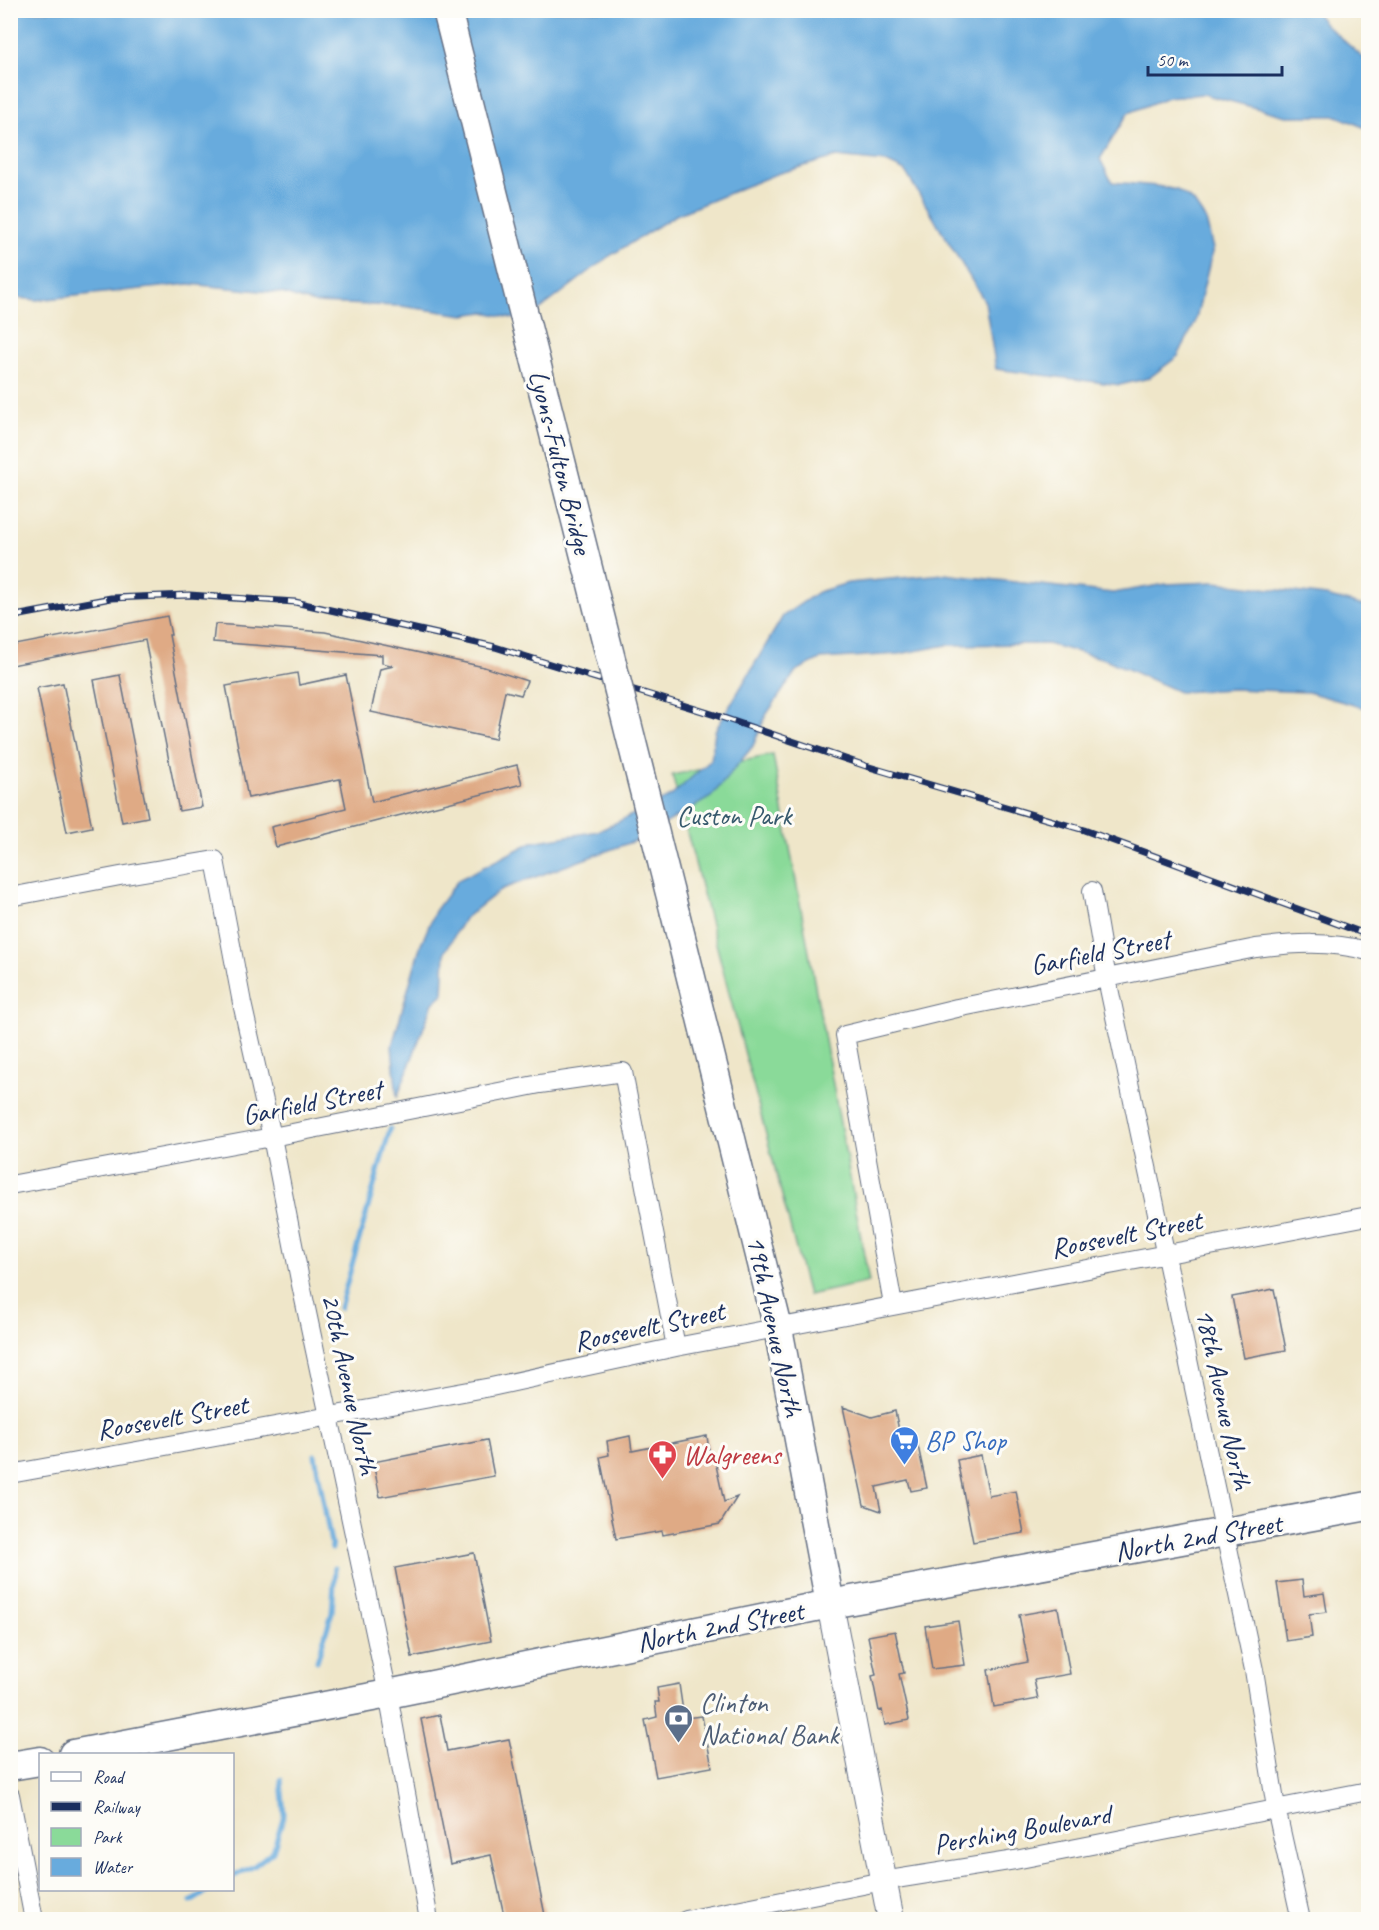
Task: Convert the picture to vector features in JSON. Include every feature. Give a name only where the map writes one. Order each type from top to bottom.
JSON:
[{"type":"main road","name":"Lyons-Fulton Bridge","points":[[447,10],[675,913]]},
{"type":"main road","name":"19th Avenue North","points":[[675,913],[778,1328],[891,1920]]},
{"type":"main road","name":"North 2nd Street","points":[[83,1753],[831,1604],[1368,1506]]},
{"type":"main road","points":[[10,1767],[39,1761]]},
{"type":"street","name":"20th Avenue North","points":[[10,897],[215,861],[242,1003],[388,1694],[429,1920]]},
{"type":"street","name":"18th Avenue North","points":[[1092,891],[1107,979],[1254,1670],[1276,1808],[1301,1920]]},
{"type":"street","name":"Garfield Street","points":[[892,1305],[845,1035],[957,1008],[1256,948],[1299,943],[1345,945],[1368,951]]},
{"type":"street","name":"Garfield Street","points":[[10,1185],[272,1137],[540,1084],[623,1072],[676,1347]]},
{"type":"street","name":"Roosevelt Street","points":[[10,1474],[490,1387],[676,1347],[1368,1216]]},
{"type":"street","name":"Pershing Boulevard","points":[[686,1920],[883,1881],[1015,1860],[1368,1791]]},
{"type":"street","points":[[10,1795],[34,1920]]},
{"type":"green space","name":"Custon Park","points":[[773,755],[869,1282],[808,1295],[672,775]]},
{"type":"water","points":[[1314,10],[1324,23],[1368,62],[1368,129],[1337,116],[1286,116],[1203,94],[1168,97],[1128,113],[1100,159],[1112,182],[1177,190],[1193,201],[1206,220],[1213,249],[1195,323],[1178,356],[1149,378],[1120,385],[996,369],[985,302],[905,171],[886,162],[836,157],[776,174],[676,215],[608,257],[525,321],[484,312],[464,315],[401,306],[314,303],[281,293],[189,284],[37,300],[11,297],[11,11]]},
{"type":"water","points":[[944,574],[1113,593],[1166,584],[1215,582],[1326,596],[1368,607],[1368,709],[1308,692],[1233,689],[1179,692],[1105,659],[1047,644],[947,645],[899,654],[820,659],[796,671],[766,715],[753,746],[711,797],[637,840],[502,889],[464,919],[445,952],[443,994],[433,1003],[397,1098],[392,1046],[420,947],[435,911],[458,880],[532,842],[599,831],[671,796],[711,760],[715,731],[783,616],[818,592],[848,583]]},
{"type":"building","points":[[167,616],[202,807],[179,811],[145,640],[12,665],[10,655],[10,646]]},
{"type":"building","points":[[215,624],[325,632],[484,667],[527,681],[521,695],[505,691],[495,739],[371,712],[380,669],[394,666],[382,663],[382,655],[213,642]]},
{"type":"building","points":[[297,673],[299,685],[346,675],[372,802],[517,765],[522,784],[276,847],[271,827],[346,808],[340,779],[248,798],[226,686]]},
{"type":"building","points":[[120,675],[148,817],[122,822],[94,680]]},
{"type":"building","points":[[63,683],[92,827],[67,832],[37,688]]},
{"type":"building","points":[[1274,1289],[1286,1350],[1244,1358],[1232,1297]]},
{"type":"building","points":[[843,1407],[872,1417],[895,1411],[903,1450],[918,1446],[927,1488],[911,1491],[908,1480],[876,1487],[881,1511],[864,1505]]},
{"type":"building","name":"Walgreens","points":[[630,1436],[632,1451],[707,1436],[710,1458],[714,1456],[724,1502],[737,1497],[720,1524],[663,1535],[662,1531],[616,1539],[600,1457],[609,1455],[607,1441]]},
{"type":"building","points":[[487,1440],[494,1476],[380,1497],[373,1462]]},
{"type":"building","points":[[981,1455],[989,1496],[1016,1491],[1024,1533],[973,1542],[957,1460]]},
{"type":"building","points":[[474,1553],[491,1641],[412,1657],[395,1568]]},
{"type":"building","points":[[1302,1580],[1304,1596],[1324,1593],[1327,1612],[1309,1614],[1312,1637],[1286,1641],[1277,1583]]},
{"type":"building","points":[[1058,1608],[1070,1674],[1034,1680],[1038,1699],[994,1707],[988,1670],[1028,1662],[1019,1615]]},
{"type":"building","points":[[958,1621],[965,1665],[932,1669],[925,1626]]},
{"type":"building","points":[[895,1631],[904,1673],[899,1674],[909,1720],[885,1725],[882,1710],[879,1711],[872,1676],[876,1675],[868,1636]]},
{"type":"building","name":"Clinton National Bank","points":[[679,1684],[684,1718],[702,1716],[712,1767],[656,1777],[645,1720],[657,1717],[655,1702],[659,1702],[657,1688]]},
{"type":"building","points":[[440,1715],[447,1751],[509,1739],[546,1920],[505,1920],[491,1855],[450,1864],[421,1719]]},
{"type":"waterway","points":[[340,1308],[390,1129]]},
{"type":"waterway","points":[[315,1455],[332,1549]]},
{"type":"waterway","points":[[317,1661],[332,1613],[335,1568]]},
{"type":"waterway","points":[[234,1876],[254,1866],[273,1851],[284,1815],[281,1780]]},
{"type":"waterway","points":[[191,1902],[208,1891]]},
{"type":"railway","points":[[10,617],[111,598],[189,595],[295,602],[495,647],[715,715],[866,766],[1084,830],[1368,935]]},
{"type":"place","name":"BP Shop","points":[[904,1466]]},
{"type":"place","name":"Walgreens","points":[[662,1480]]},
{"type":"place","name":"Clinton National Bank","points":[[679,1744]]}]
